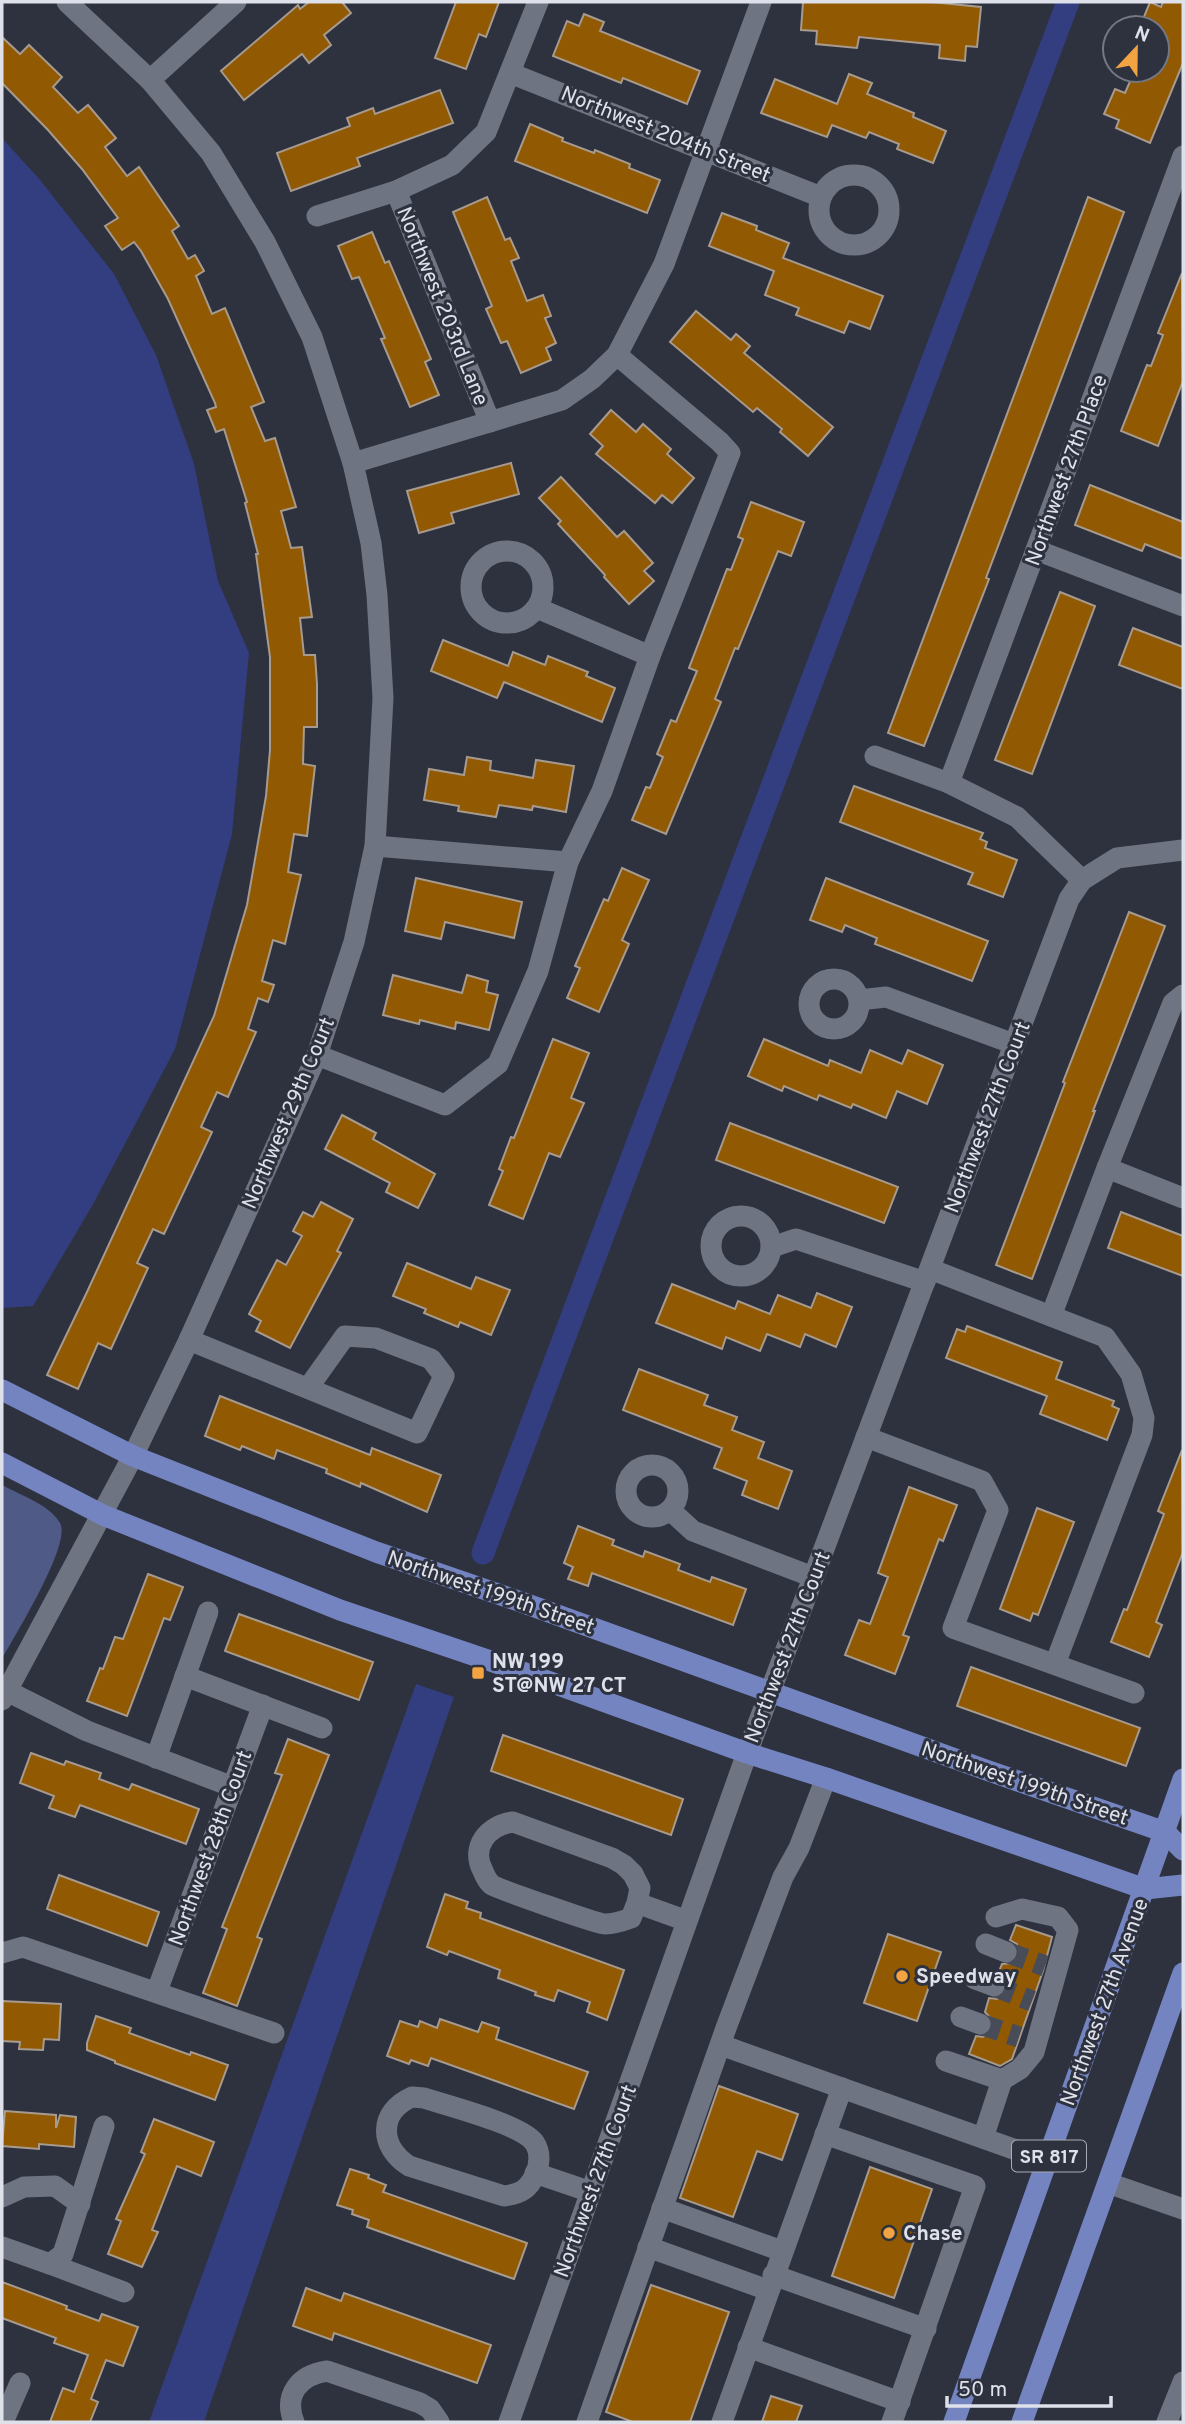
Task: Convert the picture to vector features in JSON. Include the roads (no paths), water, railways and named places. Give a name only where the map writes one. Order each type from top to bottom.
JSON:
[{"type":"main road","name":"Northwest 199th Street","points":[[2,1390],[133,1456],[376,1552],[1165,1832],[1183,1850]]},
{"type":"main road","points":[[2,1464],[103,1515],[340,1610],[1144,1889],[1183,1885]]},
{"type":"main road","name":"Northwest 27th Avenue","points":[[954,2422],[1183,1779]]},
{"type":"main road","name":"SR 817","points":[[1022,2422],[1183,1973]]},
{"type":"street","name":"Northwest 29th Court","points":[[5,1696],[133,1456],[189,1340],[317,1055],[354,942],[375,846],[383,698],[371,543],[353,463],[312,337],[265,242],[211,153],[150,80],[66,2]]},
{"type":"street","points":[[150,80],[236,2]]},
{"type":"street","points":[[317,216],[396,191],[452,165],[486,132],[538,2]]},
{"type":"street","points":[[353,463],[562,400],[592,379],[617,355],[664,264],[761,2]]},
{"type":"street","name":"Northwest 204th Street","points":[[510,73],[821,197]]},
{"type":"street","name":"Northwest 27th Place","points":[[949,783],[1183,156]]},
{"type":"street","name":"Northwest 203rd Lane","points":[[396,191],[490,422]]},
{"type":"street","points":[[317,1055],[445,1105],[498,1064],[538,971],[568,862],[602,791],[650,656],[730,453],[617,355]]},
{"type":"street","points":[[1037,550],[1183,606]]},
{"type":"street","points":[[537,608],[650,656]]},
{"type":"street","points":[[875,756],[949,783],[1017,817],[1082,880],[1117,858],[1183,850]]},
{"type":"street","points":[[375,846],[568,862]]},
{"type":"street","name":"Northwest 27th Court","points":[[509,2422],[770,1691],[1069,899],[1082,880]]},
{"type":"street","points":[[1051,1316],[1173,1003],[1183,995]]},
{"type":"street","points":[[859,1000],[886,997],[1014,1044]]},
{"type":"street","points":[[1107,1168],[1183,1198]]},
{"type":"street","points":[[772,1247],[796,1239],[927,1275],[1051,1316],[1105,1337],[1131,1374],[1144,1418],[1142,1435],[1055,1664]]},
{"type":"street","points":[[189,1340],[417,1433],[444,1376],[431,1359],[376,1338],[345,1336],[308,1388]]},
{"type":"street","points":[[866,1437],[982,1481],[998,1510],[953,1628],[1134,1693]]},
{"type":"street","points":[[670,1510],[693,1531],[813,1577]]},
{"type":"street","points":[[156,1758],[208,1612]]},
{"type":"street","points":[[186,1676],[322,1728]]},
{"type":"street","points":[[5,1696],[87,1731],[233,1787]]},
{"type":"street","name":"Northwest 28th Court","points":[[157,1991],[263,1705]]},
{"type":"street","points":[[587,2422],[648,2246],[783,1877],[799,1847],[826,1778]]},
{"type":"street","points":[[513,1822],[612,1858],[624,1865],[633,1874],[640,1888],[637,1903],[631,1918],[604,1924],[491,1884],[478,1862],[478,1852],[490,1831],[501,1824],[513,1822]]},
{"type":"street","points":[[637,1903],[687,1921]]},
{"type":"street","points":[[983,2138],[1002,2080],[1020,2069],[1034,2052],[1028,2040],[1051,1968],[1068,1930],[1058,1917],[1022,1909],[996,1917]]},
{"type":"street","points":[[2,1952],[23,1947],[274,2033]]},
{"type":"street","points":[[721,2045],[1047,2161]]},
{"type":"street","points":[[946,2061],[1002,2080]]},
{"type":"street","points":[[722,2422],[842,2088]]},
{"type":"street","points":[[412,2097],[424,2098],[517,2129],[533,2141],[539,2150],[540,2158],[535,2174],[527,2189],[519,2194],[504,2196],[409,2166],[396,2158],[388,2145],[388,2121],[400,2102],[412,2097]]},
{"type":"street","points":[[50,2264],[63,2254],[104,2126]]},
{"type":"street","points":[[825,2134],[975,2186],[892,2422]]},
{"type":"street","points":[[535,2174],[591,2192]]},
{"type":"street","points":[[1108,2183],[1183,2209]]},
{"type":"street","points":[[2,2197],[24,2187],[55,2186],[79,2204]]},
{"type":"street","points":[[662,2208],[782,2251]]},
{"type":"street","points":[[648,2246],[926,2329]]},
{"type":"street","points":[[2,2247],[124,2292]]},
{"type":"street","points":[[748,2347],[900,2402]]},
{"type":"street","points":[[294,2422],[290,2408],[297,2387],[304,2378],[327,2371],[420,2403],[430,2409],[439,2422]]},
{"type":"street","points":[[1167,2422],[1183,2382]]},
{"type":"street","points":[[3,2422],[20,2383]]},
{"type":"waterway","points":[[483,1553],[1068,2]]},
{"type":"tunnel","points":[[1006,1952],[1045,1966]]},
{"type":"tunnel","points":[[994,1986],[1032,2001]]},
{"type":"tunnel","points":[[980,2024],[1019,2037]]},
{"type":"place","name":"NW 199 ST@NW 27 CT","points":[[478,1673]]},
{"type":"place","name":"Speedway","points":[[902,1976]]},
{"type":"place","name":"Chase","points":[[889,2233]]}]
